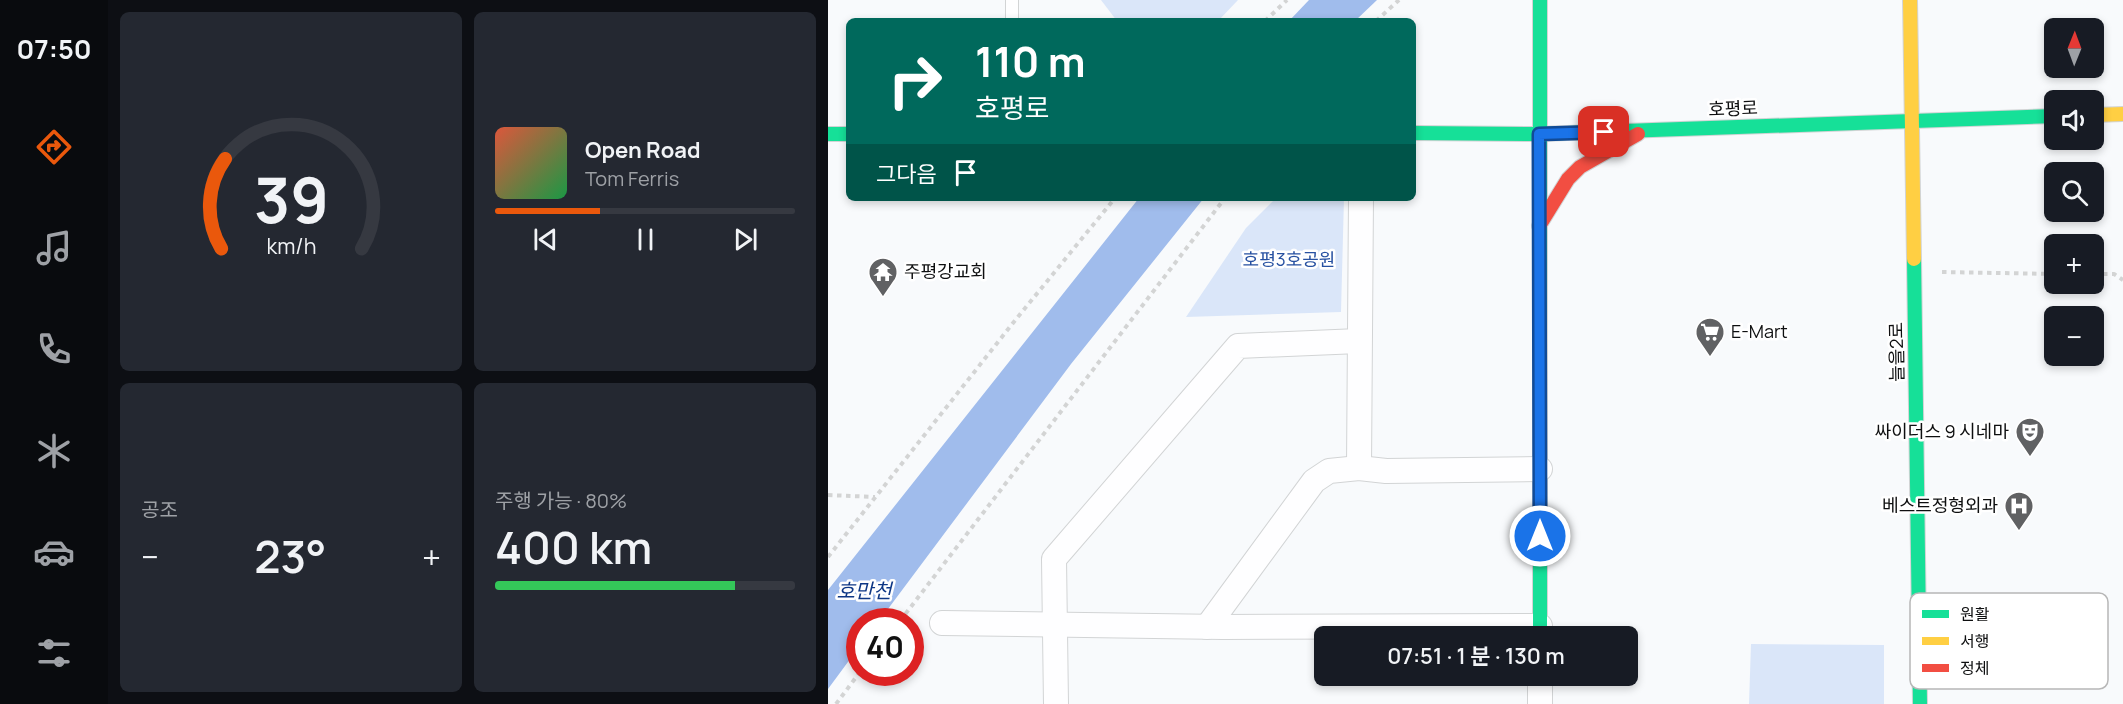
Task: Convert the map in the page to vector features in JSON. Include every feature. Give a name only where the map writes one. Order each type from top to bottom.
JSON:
[{"type":"street","points":[[1540,0],[1540,626]]},
{"type":"street","name":"늘을2로","points":[[1910,0],[1918,593]]},
{"type":"street","points":[[2104,115],[2123,114]]},
{"type":"street","name":"호평로","points":[[1416,133],[1539,134],[2044,116]]},
{"type":"street","points":[[1539,226],[1568,179],[1580,167],[1647,130]]},
{"type":"street","points":[[828,134],[846,134]]},
{"type":"street","points":[[1359,468],[1360,201]]},
{"type":"street","points":[[1056,704],[1054,559],[1238,346],[1359,341]]},
{"type":"street","points":[[1207,627],[1314,481],[1329,471],[1359,468],[1386,471],[1540,469]]},
{"type":"street","points":[[942,623],[1314,628]]},
{"type":"street","points":[[1540,686],[1540,704]]},
{"type":"street","name":"늘을2로","points":[[1920,689],[1920,704]]},
{"type":"lane","points":[[1012,0],[1012,18]]},
{"type":"path","points":[[1267,18],[1287,0]]},
{"type":"path","points":[[1379,18],[1399,0]]},
{"type":"path","points":[[828,557],[1113,201]]},
{"type":"path","points":[[910,608],[1223,201]]},
{"type":"path","points":[[1914,272],[2044,274]]},
{"type":"path","points":[[2104,274],[2114,274],[2123,280]]},
{"type":"path","points":[[828,495],[875,497]]},
{"type":"path","points":[[836,704],[850,686]]},
{"type":"green space","points":[[1101,0],[1238,0],[1221,18],[1115,18]]},
{"type":"green space","name":"호평3호공원","points":[[1273,201],[1344,201],[1341,312],[1186,317],[1246,228]]},
{"type":"green space","points":[[1751,644],[1884,645],[1884,704],[1749,704]]},
{"type":"water","points":[[1309,0],[1377,0],[1358,18],[1292,18]]},
{"type":"water","name":"호만천","points":[[1137,201],[1202,201],[1071,364],[889,608],[846,608],[846,665],[828,689],[828,590]]},
{"type":"traffic: fast","points":[[1540,0],[1540,626]]},
{"type":"traffic: fast","points":[[1416,133],[1539,134],[2044,116]]},
{"type":"traffic: fast","points":[[828,134],[846,134]]},
{"type":"traffic: fast","points":[[1914,259],[1919,593]]},
{"type":"traffic: fast","points":[[1920,689],[1920,704]]},
{"type":"traffic: slow","points":[[1910,0],[1914,259]]},
{"type":"traffic: slow","points":[[2104,115],[2123,114]]},
{"type":"traffic: jam","points":[[1539,226],[1568,179],[1580,167],[1638,134]]},
{"type":"place","name":"주평강교회","points":[[883,298]]},
{"type":"place","name":"E-Mart","points":[[1710,358]]},
{"type":"place","name":"싸이더스 9 시네마","points":[[2030,458]]},
{"type":"place","name":"베스트정형외과","points":[[2019,532]]},
{"type":"route","points":[[1540,536],[1539,134],[1604,132]]}]
